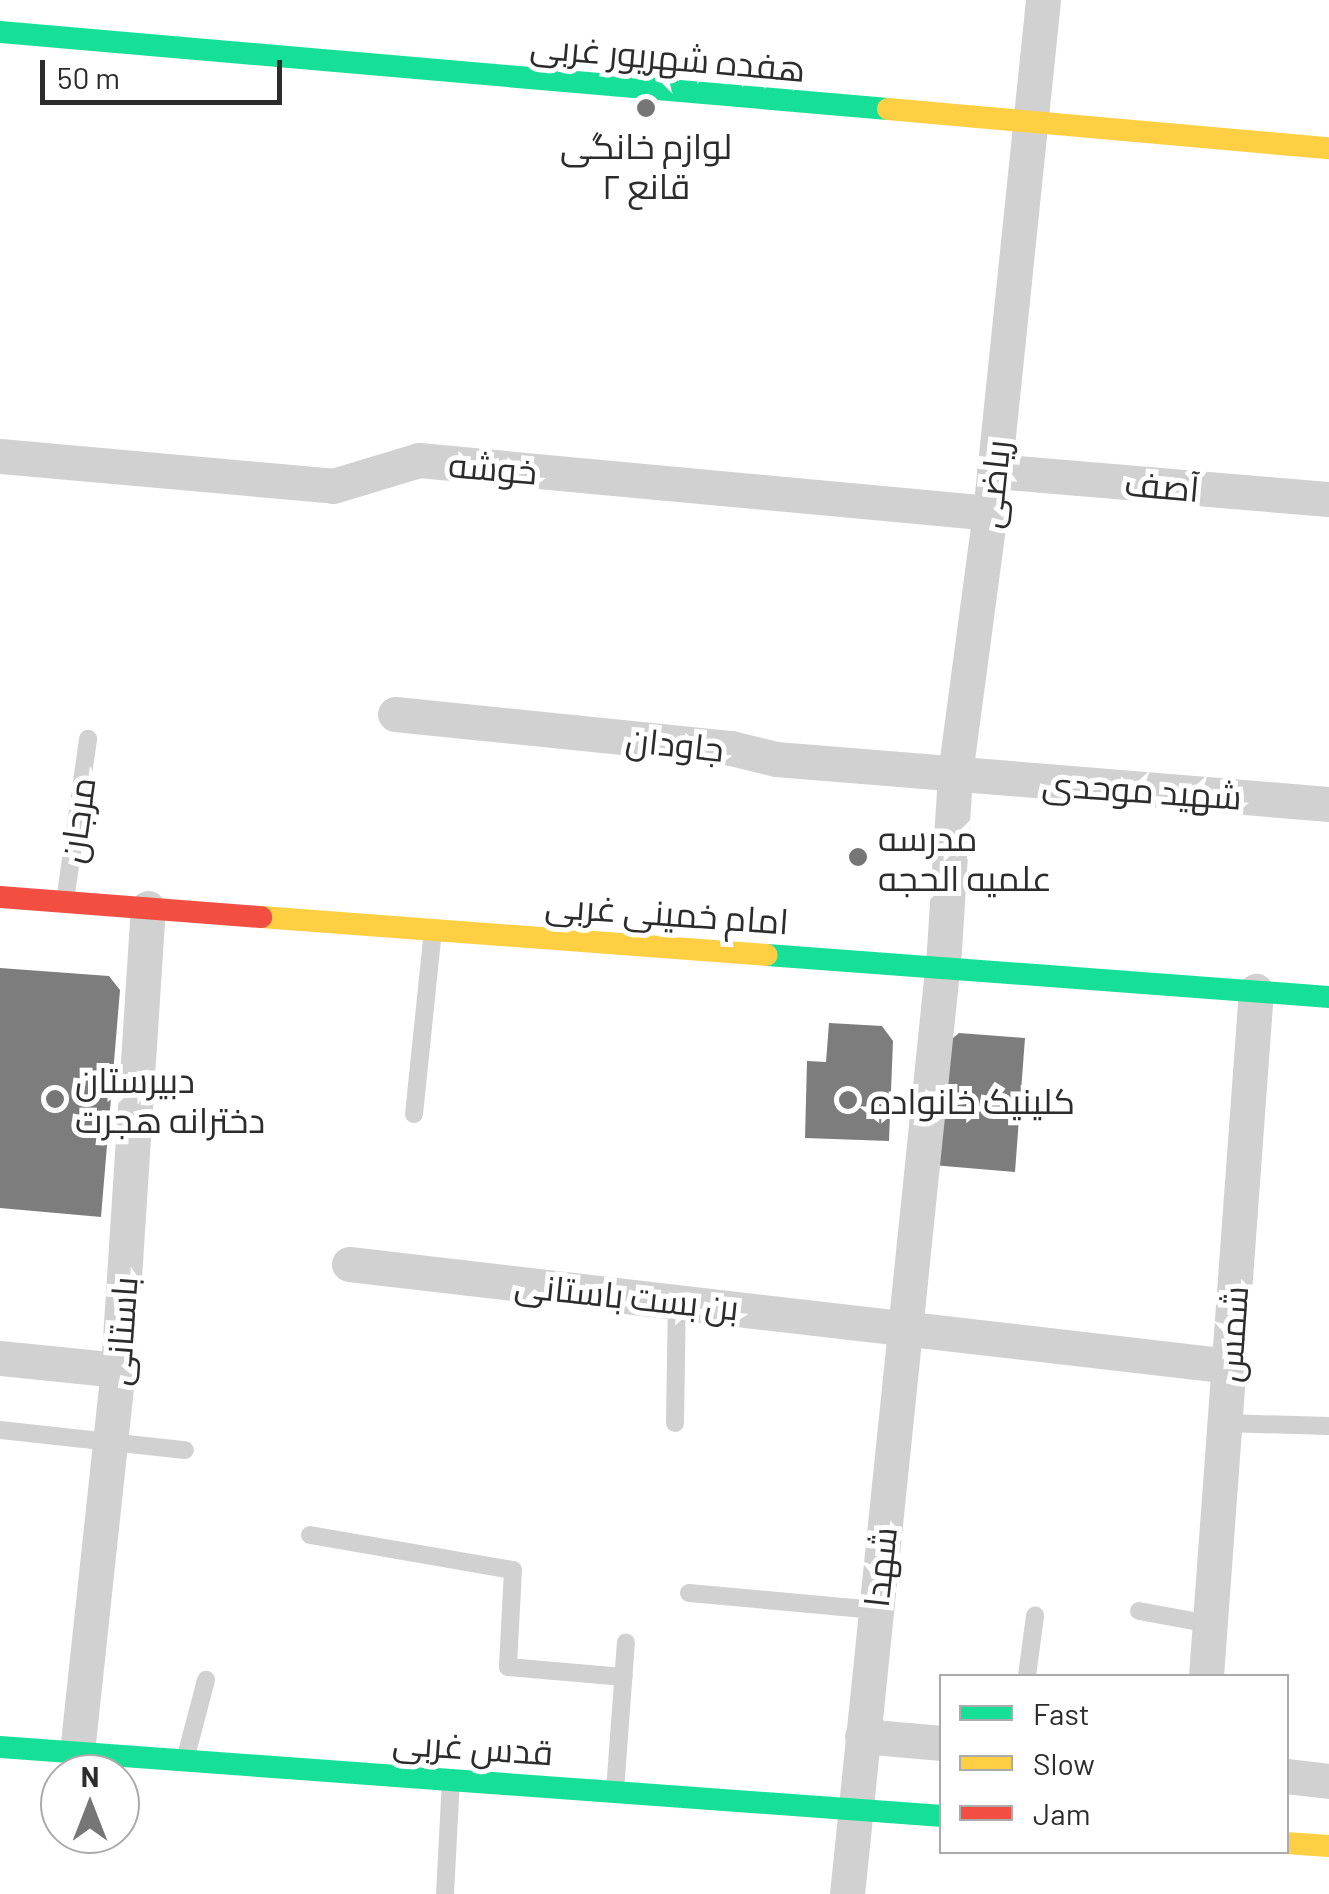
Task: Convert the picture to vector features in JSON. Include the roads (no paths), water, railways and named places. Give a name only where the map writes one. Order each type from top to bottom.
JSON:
[{"type":"street","name":"ریاضی","points":[[942,968],[954,774],[990,513],[1043,0]]},
{"type":"street","name":"هفده شهریور غربی","points":[[0,32],[1329,148]]},
{"type":"street","name":"خوشه","points":[[0,456],[333,486],[418,460],[990,513]]},
{"type":"street","name":"آصف","points":[[994,471],[1329,499]]},
{"type":"street","name":"جاودان","points":[[395,714],[954,774]]},
{"type":"street","name":"شهید موحدی","points":[[954,774],[1329,804]]},
{"type":"street","name":"امام خمینی غربی","points":[[0,897],[1329,997]]},
{"type":"street","name":"باستانی","points":[[77,1752],[118,1370],[148,908]]},
{"type":"street","name":"شهدا","points":[[846,1894],[942,968]]},
{"type":"street","name":"شمس","points":[[1206,1674],[1256,992]]},
{"type":"street","name":"بن بست باستانی","points":[[349,1264],[905,1326]]},
{"type":"street","points":[[905,1326],[1229,1366]]},
{"type":"street","points":[[0,1358],[118,1370]]},
{"type":"street","points":[[862,1736],[939,1744]]},
{"type":"street","name":"قدس غربی","points":[[0,1747],[939,1816]]},
{"type":"street","points":[[1289,1776],[1329,1780]]},
{"type":"street","points":[[1289,1843],[1329,1846]]},
{"type":"lane","name":"مرجان","points":[[65,902],[88,739]]},
{"type":"lane","points":[[414,1114],[433,930]]},
{"type":"lane","points":[[675,1423],[677,1300]]},
{"type":"lane","points":[[1225,1423],[1329,1426]]},
{"type":"lane","points":[[0,1430],[110,1438],[185,1450]]},
{"type":"lane","points":[[310,1536],[514,1570],[508,1667],[624,1677]]},
{"type":"lane","points":[[689,1593],[875,1610]]},
{"type":"lane","points":[[1138,1611],[1210,1624]]},
{"type":"lane","points":[[1027,1674],[1035,1616]]},
{"type":"lane","points":[[615,1791],[626,1642]]},
{"type":"lane","points":[[185,1760],[206,1680]]},
{"type":"lane","points":[[445,1894],[452,1780]]},
{"type":"place","name":"لوازم خانگی قانع ۲","points":[[646,108]]},
{"type":"place","name":"مدرسه علمیه الحجه","points":[[858,857]]},
{"type":"place","name":"دبیرستان دخترانه هجرت","points":[[55,1099]]},
{"type":"place","name":"کلینیک خانواده","points":[[848,1100]]}]
